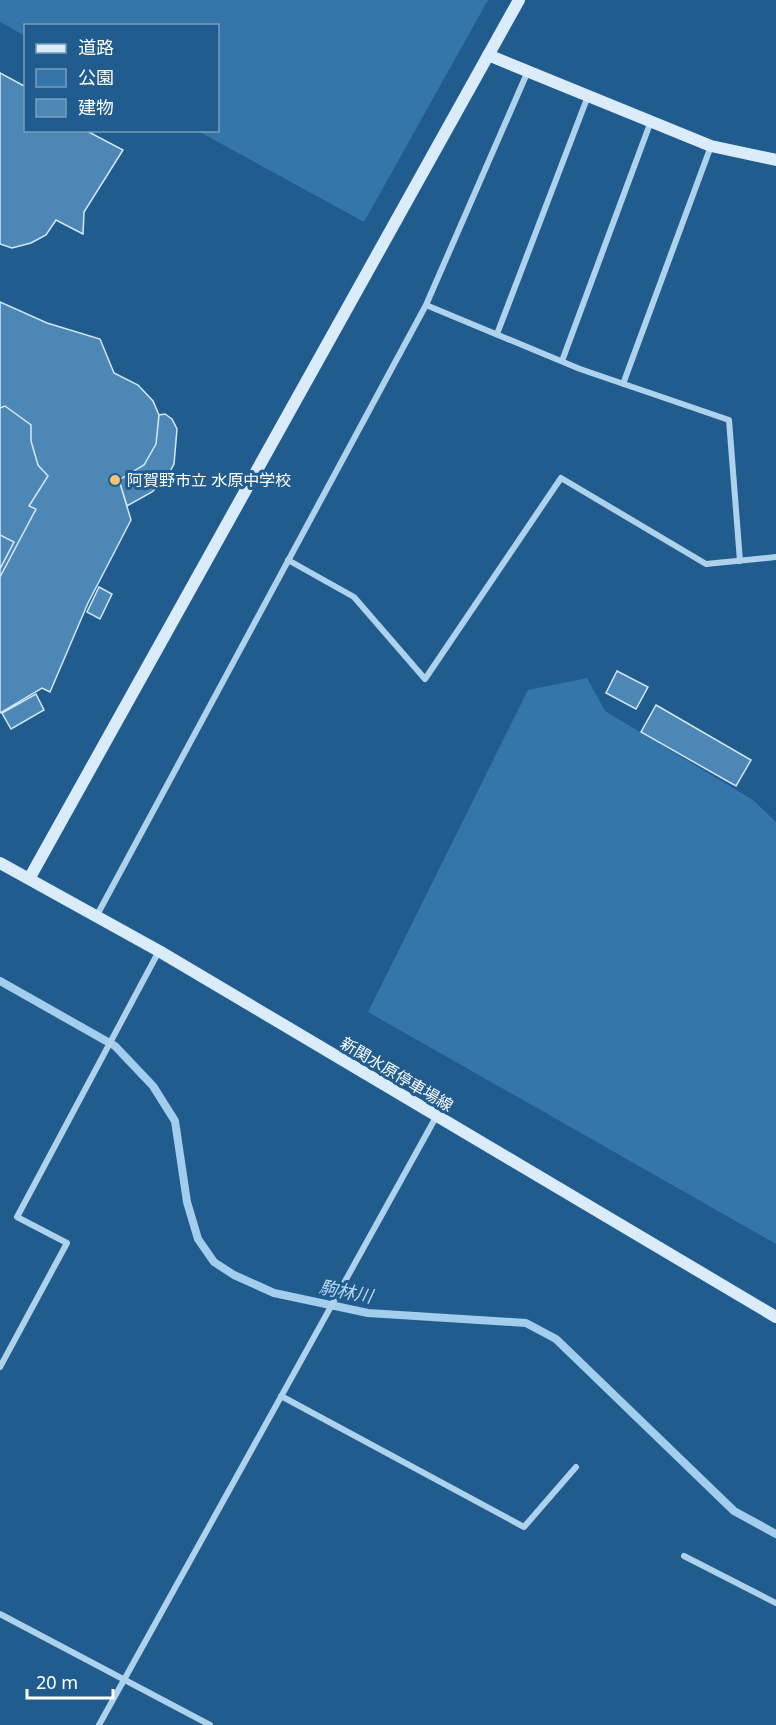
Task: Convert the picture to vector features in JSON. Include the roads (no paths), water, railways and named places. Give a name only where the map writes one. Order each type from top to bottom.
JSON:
[{"type":"street","points":[[29,879],[519,0]]},
{"type":"street","points":[[488,55],[711,146],[776,160]]},
{"type":"street","points":[[96,917],[426,305],[528,71]]},
{"type":"street","points":[[497,334],[588,95]]},
{"type":"street","points":[[562,361],[652,120]]},
{"type":"street","points":[[623,384],[711,146]]},
{"type":"street","points":[[426,305],[562,361],[729,420],[740,561]]},
{"type":"street","points":[[288,560],[354,597],[425,679],[561,478],[706,564],[776,557]]},
{"type":"street","name":"新関水原停車場線","points":[[0,863],[159,951],[776,1317]]},
{"type":"street","points":[[0,1367],[67,1243],[17,1217],[159,951]]},
{"type":"street","points":[[99,1725],[436,1117]]},
{"type":"street","points":[[281,1396],[524,1527],[576,1467]]},
{"type":"street","points":[[684,1556],[776,1603]]},
{"type":"street","points":[[0,1614],[210,1725]]},
{"type":"waterway","name":"駒林川","points":[[0,981],[115,1046],[153,1086],[175,1121],[187,1202],[198,1239],[214,1262],[234,1275],[274,1293],[368,1313],[526,1323],[556,1339],[734,1511],[776,1534]]},
{"type":"place","name":"阿賀野市立 水原中学校","points":[[115,480]]}]
